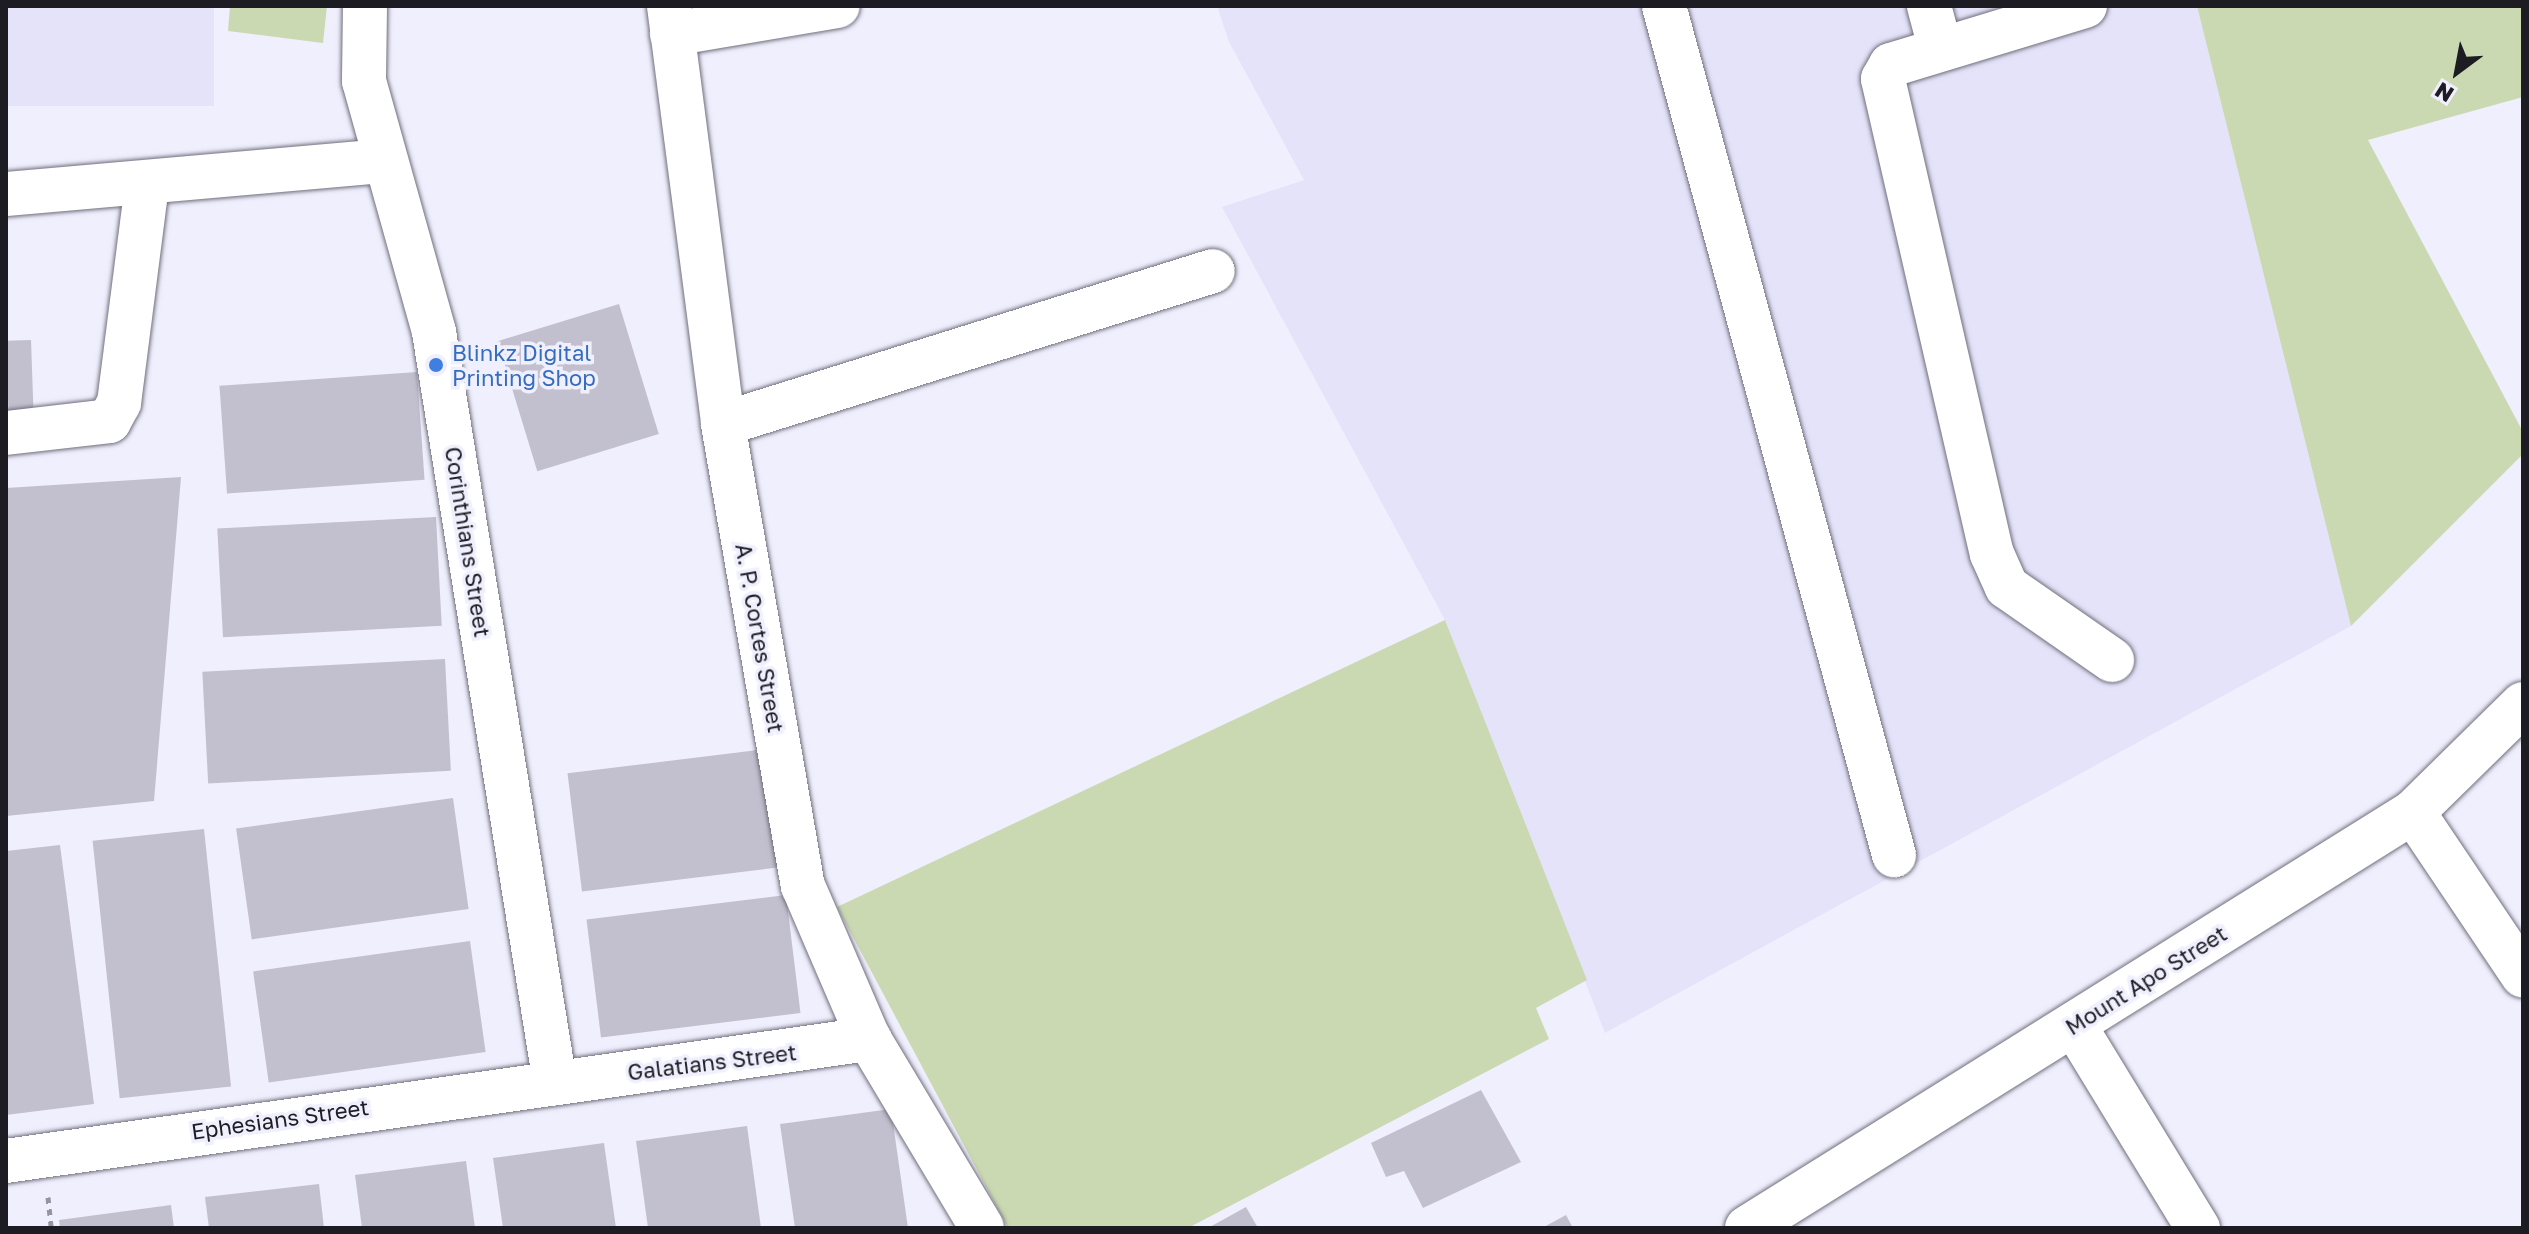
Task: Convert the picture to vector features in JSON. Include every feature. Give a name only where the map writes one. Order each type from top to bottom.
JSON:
[{"type":"street","name":"Corinthians Street","points":[[365,6],[364,81],[434,332],[555,1083]]},
{"type":"street","points":[[670,20],[838,6]]},
{"type":"street","points":[[1664,6],[1894,855]]},
{"type":"street","points":[[1929,6],[1940,47]]},
{"type":"street","points":[[2085,6],[1940,47],[1891,65],[1883,79],[1992,554],[2007,587],[2112,660]]},
{"type":"street","name":"A. P. Cortes Street","points":[[670,20],[723,424],[803,886],[869,1039],[982,1228]]},
{"type":"street","points":[[6,194],[147,185],[386,161]]},
{"type":"street","points":[[6,433],[109,421],[119,403],[147,185]]},
{"type":"street","points":[[723,424],[1213,271]]},
{"type":"street","name":"Mount Apo Street","points":[[1750,1227],[2413,812],[2523,704]]},
{"type":"street","points":[[2413,812],[2523,976]]},
{"type":"street","points":[[2074,1025],[2198,1228]]},
{"type":"street","name":"Galatians Street","points":[[555,1083],[869,1039]]},
{"type":"street","name":"Ephesians Street","points":[[6,1161],[555,1083]]},
{"type":"shaded area","points":[[6,6],[214,6],[214,106],[6,106]]},
{"type":"shaded area","points":[[1217,6],[2197,6],[2351,626],[1605,1033],[1445,620],[1222,207],[1304,180],[1229,42]]},
{"type":"green space","points":[[230,6],[327,6],[323,43],[228,31]]},
{"type":"green space","points":[[2197,6],[2523,6],[2523,97],[2368,140],[2523,432],[2523,454],[2351,626]]},
{"type":"green space","points":[[1445,620],[1587,980],[1536,1008],[1549,1039],[1188,1228],[1008,1228],[837,907]]},
{"type":"building","points":[[619,304],[659,434],[537,471],[498,341]]},
{"type":"building","points":[[31,340],[34,416],[9,417],[6,341]]},
{"type":"building","points":[[417,372],[425,480],[227,494],[219,386]]},
{"type":"building","points":[[181,477],[154,801],[6,816],[6,488]]},
{"type":"building","points":[[436,517],[442,626],[223,637],[217,528]]},
{"type":"building","points":[[445,659],[451,771],[208,784],[202,672]]},
{"type":"building","points":[[766,749],[781,867],[582,891],[567,773]]},
{"type":"building","points":[[453,798],[469,909],[252,939],[236,828]]},
{"type":"building","points":[[204,829],[231,1087],[120,1098],[93,841]]},
{"type":"building","points":[[60,845],[94,1104],[6,1115],[6,851]]},
{"type":"building","points":[[786,895],[801,1013],[601,1038],[586,919]]},
{"type":"building","points":[[470,941],[486,1052],[269,1082],[253,971]]},
{"type":"building","points":[[1481,1090],[1521,1162],[1423,1208],[1404,1171],[1386,1177],[1371,1143]]},
{"type":"building","points":[[891,1109],[908,1228],[795,1228],[780,1124]]},
{"type":"building","points":[[747,1126],[761,1228],[648,1228],[636,1141]]},
{"type":"building","points":[[604,1143],[616,1228],[503,1228],[493,1158]]},
{"type":"building","points":[[466,1161],[475,1228],[362,1228],[355,1175]]},
{"type":"building","points":[[319,1184],[324,1228],[209,1228],[205,1197]]},
{"type":"building","points":[[171,1205],[174,1228],[60,1228],[59,1220]]},
{"type":"building","points":[[1246,1207],[1258,1228],[1208,1228]]},
{"type":"building","points":[[1566,1215],[1573,1228],[1542,1228]]},
{"type":"place","name":"Blinkz Digital Printing Shop","points":[[436,365]]}]
